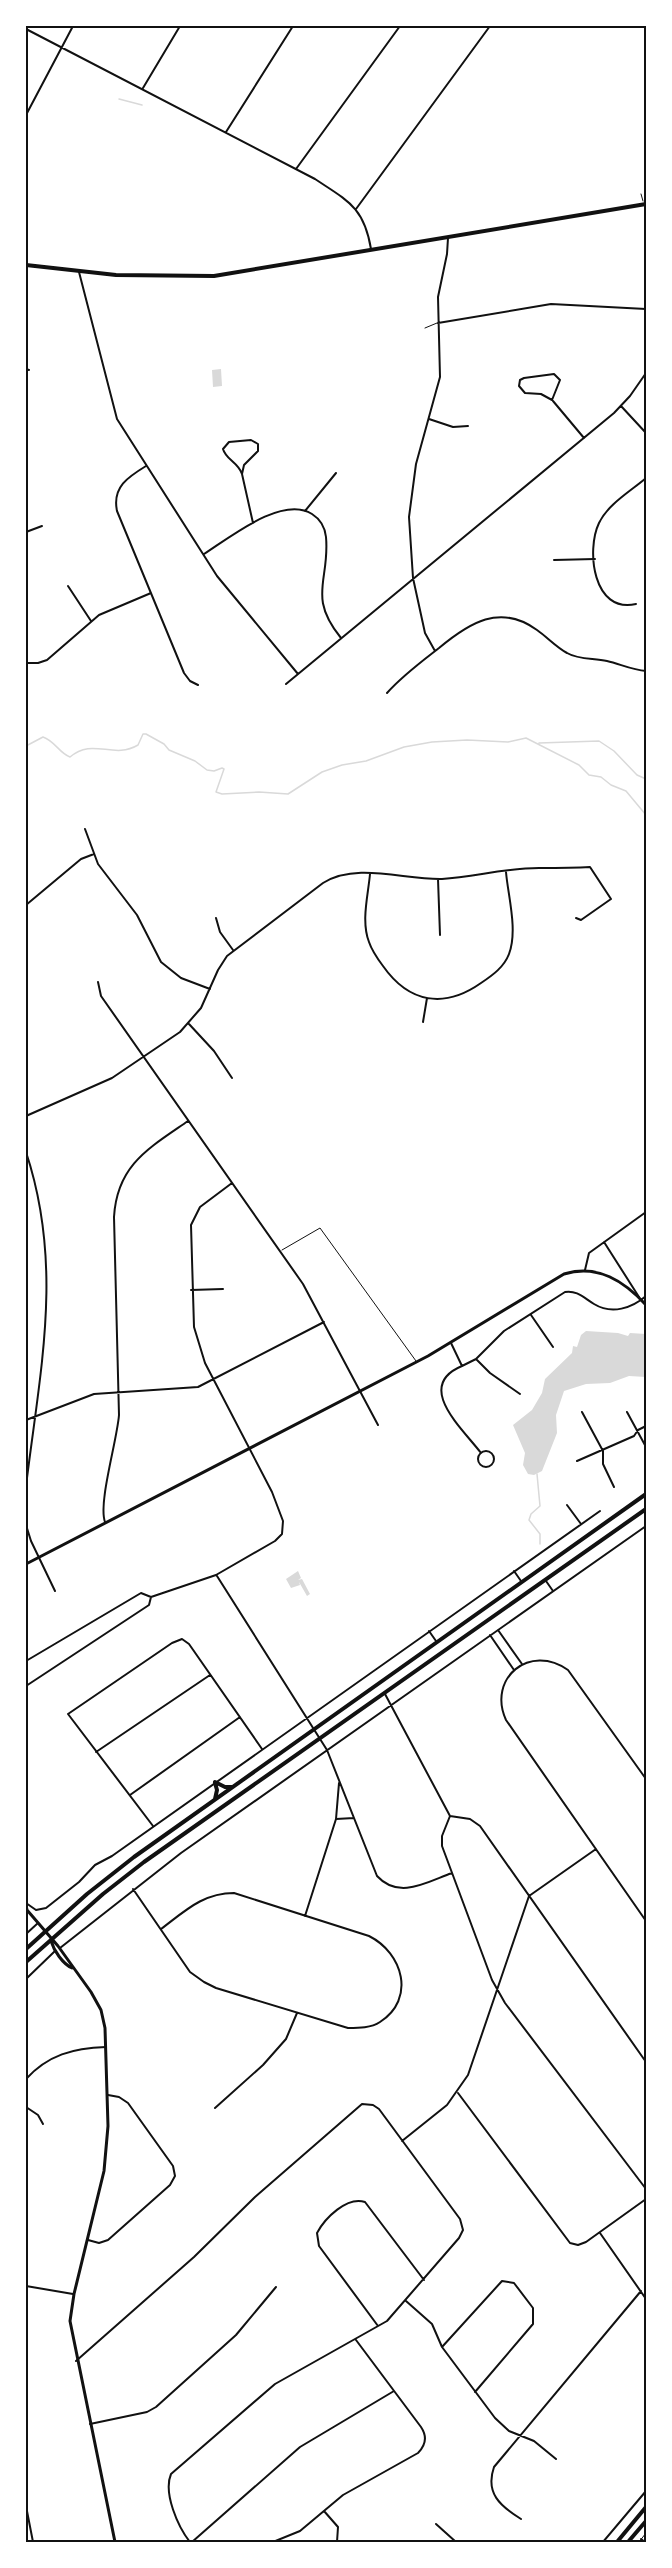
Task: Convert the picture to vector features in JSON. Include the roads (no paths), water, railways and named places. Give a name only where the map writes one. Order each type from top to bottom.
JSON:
[{"type":"main road","points":[[26,265],[138,276],[214,276],[645,204]]},
{"type":"main road","points":[[26,1949],[113,1873],[646,1494]]},
{"type":"main road","points":[[26,1962],[103,1894],[144,1862],[646,1509]]},
{"type":"main road","points":[[215,1782],[225,1787],[232,1787]]},
{"type":"main road","points":[[215,1782],[217,1790],[215,1799]]},
{"type":"main road","points":[[617,2542],[646,2507]]},
{"type":"main road","points":[[628,2542],[646,2523]]},
{"type":"street","points":[[26,115],[73,26]]},
{"type":"street","points":[[143,88],[180,26]]},
{"type":"street","points":[[226,132],[293,26]]},
{"type":"street","points":[[296,169],[400,26]]},
{"type":"street","points":[[356,209],[490,26]]},
{"type":"street","points":[[26,29],[315,179],[356,209],[367,228],[371,249]]},
{"type":"street","points":[[435,651],[425,633],[413,578],[409,536],[410,500],[416,464],[440,377],[438,297],[447,254],[448,236]]},
{"type":"street","points":[[79,272],[113,410],[203,555],[298,674]]},
{"type":"street","points":[[438,322],[551,304],[593,304],[646,309]]},
{"type":"street","points":[[286,684],[584,438],[621,406],[646,373]]},
{"type":"street","points":[[552,400],[560,380],[556,375],[520,380],[519,386],[523,392],[541,394],[552,400],[584,438]]},
{"type":"street","points":[[621,406],[646,433]]},
{"type":"street","points":[[429,419],[453,427],[468,426]]},
{"type":"street","points":[[242,474],[244,465],[258,451],[258,444],[252,441],[229,442],[224,445],[225,454],[237,464],[242,474],[253,523]]},
{"type":"street","points":[[146,466],[125,479],[118,488],[117,511],[184,673],[190,681],[198,685]]},
{"type":"street","points":[[305,511],[336,474]]},
{"type":"street","points":[[636,604],[621,604],[604,593],[596,580],[594,559],[596,531],[603,515],[646,478]]},
{"type":"street","points":[[203,555],[253,523],[285,510],[305,511],[320,522],[326,533],[322,602],[328,621],[341,638]]},
{"type":"street","points":[[26,532],[42,526]]},
{"type":"street","points":[[554,560],[594,559]]},
{"type":"street","points":[[68,586],[91,621]]},
{"type":"street","points":[[26,663],[47,660],[91,621],[107,611],[151,593]]},
{"type":"street","points":[[387,693],[468,626],[485,619],[502,618],[529,625],[571,655],[646,671]]},
{"type":"street","points":[[85,829],[104,873],[137,915],[161,962],[181,978],[210,989]]},
{"type":"street","points":[[26,905],[81,860],[94,854]]},
{"type":"street","points":[[26,1116],[112,1078],[189,1024],[201,1008],[221,963],[233,950],[330,879],[348,873],[438,879],[539,868],[590,867],[611,898],[581,920],[576,918]]},
{"type":"street","points":[[370,874],[366,926],[372,951],[398,984],[412,994],[427,998],[451,997],[469,991],[495,973],[505,962],[512,939],[506,872]]},
{"type":"street","points":[[438,879],[440,935]]},
{"type":"street","points":[[216,918],[219,932],[233,950]]},
{"type":"street","points":[[98,982],[101,996],[303,1284],[378,1425]]},
{"type":"street","points":[[423,1022],[427,998]]},
{"type":"street","points":[[189,1024],[214,1051],[232,1078]]},
{"type":"street","points":[[105,1522],[102,1505],[117,1436],[119,1391],[114,1217],[117,1195],[136,1159],[189,1120]]},
{"type":"street","points":[[26,1152],[42,1214],[48,1267],[46,1320],[26,1486]]},
{"type":"street","points":[[26,1661],[141,1593],[151,1597],[216,1575],[275,1541],[282,1534],[283,1521],[272,1492],[213,1379],[196,1337],[191,1290],[190,1232],[193,1219],[205,1202],[232,1183]]},
{"type":"street","points":[[585,1270],[587,1256],[646,1212]]},
{"type":"street","points":[[604,1242],[646,1305]]},
{"type":"street","points":[[26,1564],[451,1343],[556,1278],[570,1272],[585,1270],[611,1277],[640,1298]]},
{"type":"street","points":[[191,1290],[224,1289]]},
{"type":"street","points":[[481,1453],[451,1414],[440,1394],[441,1383],[446,1375],[476,1359],[504,1331],[565,1292],[571,1291],[597,1306],[618,1309],[630,1308],[640,1298],[646,1296]]},
{"type":"street","points":[[531,1315],[553,1347]]},
{"type":"street","points":[[26,1420],[83,1396],[119,1391],[192,1388],[324,1322]]},
{"type":"street","points":[[451,1343],[462,1366]]},
{"type":"street","points":[[476,1359],[490,1373],[520,1394]]},
{"type":"street","points":[[582,1412],[603,1451],[603,1464],[614,1487]]},
{"type":"street","points":[[627,1412],[646,1447]]},
{"type":"street","points":[[577,1461],[597,1450],[603,1451],[634,1436],[646,1425]]},
{"type":"street","points":[[488,1451],[492,1454],[494,1459],[492,1464],[487,1467],[481,1464],[479,1458],[481,1453],[488,1451]]},
{"type":"street","points":[[567,1505],[581,1524]]},
{"type":"street","points":[[26,1907],[36,1910],[46,1908],[79,1882],[95,1864],[112,1856],[600,1511]]},
{"type":"street","points":[[26,1525],[55,1591]]},
{"type":"street","points":[[60,1948],[133,1889],[327,1749],[646,1526]]},
{"type":"street","points":[[514,1571],[522,1582]]},
{"type":"street","points":[[216,1575],[327,1749],[374,1870],[385,1883],[397,1888],[409,1889],[452,1873]]},
{"type":"street","points":[[545,1580],[553,1591]]},
{"type":"street","points":[[26,1686],[149,1605],[151,1597]]},
{"type":"street","points":[[498,1630],[522,1664]]},
{"type":"street","points":[[429,1631],[437,1642]]},
{"type":"street","points":[[490,1635],[514,1670]]},
{"type":"street","points":[[153,1826],[68,1714],[182,1639],[189,1644],[262,1750]]},
{"type":"street","points":[[646,1779],[568,1670],[555,1662],[543,1660],[522,1664],[514,1670],[502,1691],[501,1707],[506,1720],[646,1921]]},
{"type":"street","points":[[96,1752],[210,1675]]},
{"type":"street","points":[[384,1693],[392,1704],[450,1816],[442,1841],[497,1990],[646,2189]]},
{"type":"street","points":[[130,1795],[240,1718]]},
{"type":"street","points":[[305,1917],[336,1819],[339,1780]]},
{"type":"street","points":[[450,1816],[470,1819],[477,1823],[646,2062]]},
{"type":"street","points":[[336,1819],[354,1818]]},
{"type":"street","points":[[402,2141],[439,2114],[458,2093],[474,2064],[529,1896],[596,1849]]},
{"type":"street","points":[[133,1889],[190,1972],[204,1982],[348,2028],[363,2028],[380,2022],[394,2008],[399,1995],[401,1976],[398,1964],[392,1953],[381,1942],[369,1936],[234,1893],[216,1893],[201,1900],[161,1929]]},
{"type":"street","points":[[26,1907],[51,1940],[60,1948],[101,2010],[106,2047],[108,2094],[104,2171],[74,2294],[70,2321],[76,2361],[115,2542]]},
{"type":"street","points":[[26,1918],[26,1932]]},
{"type":"street","points":[[26,1932],[38,1923]]},
{"type":"street","points":[[51,1940],[55,1951],[72,1968]]},
{"type":"street","points":[[26,1979],[55,1951]]},
{"type":"street","points":[[215,2108],[268,2060],[286,2039],[297,2013]]},
{"type":"street","points":[[26,2079],[49,2060],[64,2052],[106,2047]]},
{"type":"street","points":[[458,2093],[566,2240],[573,2244],[583,2244],[646,2199]]},
{"type":"street","points":[[88,2240],[99,2243],[108,2240],[170,2185],[175,2176],[173,2166],[128,2103],[108,2094]]},
{"type":"street","points":[[76,2361],[194,2257],[255,2197],[353,2110],[366,2104],[376,2107],[460,2219],[463,2227],[459,2238],[393,2317],[269,2389],[171,2474],[168,2485],[175,2516],[191,2542],[300,2447],[394,2391]]},
{"type":"street","points":[[26,2107],[38,2115],[43,2124]]},
{"type":"street","points":[[175,2176],[180,2176]]},
{"type":"street","points":[[378,2326],[319,2246],[317,2233],[322,2224],[349,2201],[365,2202],[424,2280]]},
{"type":"street","points":[[600,2233],[646,2299]]},
{"type":"street","points":[[442,2347],[501,2282],[514,2283],[533,2308],[535,2316],[533,2324],[475,2391]]},
{"type":"street","points":[[26,2286],[74,2294]]},
{"type":"street","points":[[90,2424],[153,2409],[236,2335],[276,2287]]},
{"type":"street","points":[[521,2519],[499,2504],[492,2492],[490,2481],[496,2463],[641,2291]]},
{"type":"street","points":[[406,2301],[432,2324],[442,2347],[495,2418],[518,2436],[534,2441],[556,2459]]},
{"type":"street","points":[[273,2542],[300,2531],[350,2491],[418,2452],[425,2441],[424,2432],[356,2339]]},
{"type":"street","points":[[609,2542],[604,2541],[646,2491]]},
{"type":"street","points":[[26,2506],[33,2542]]},
{"type":"street","points":[[324,2511],[338,2528],[337,2542]]},
{"type":"street","points":[[436,2524],[456,2542]]},
{"type":"street","points":[[640,2541],[645,2542]]},
{"type":"lane","points":[[641,194],[645,204]]},
{"type":"lane","points":[[425,328],[438,322]]},
{"type":"lane","points":[[280,1251],[320,1228],[416,1361]]},
{"type":"lane","points":[[640,2541],[646,2534]]},
{"type":"waterway","points":[[119,99],[142,105]]},
{"type":"waterway","points":[[26,746],[43,737],[70,757],[78,751],[87,749],[129,749],[138,745],[143,734],[146,734],[164,744],[169,750],[195,761],[207,770],[224,769],[216,792],[222,794],[259,792],[288,794],[322,772],[342,765],[366,761],[404,747],[432,742],[467,740],[508,742],[526,738],[579,765],[589,775],[601,777],[611,785],[626,791],[646,815]]},
{"type":"waterway","points":[[539,743],[599,741],[614,751],[637,775],[646,779]]},
{"type":"waterway","points":[[537,1474],[540,1506],[531,1514],[529,1520],[540,1534],[540,1544]]}]
